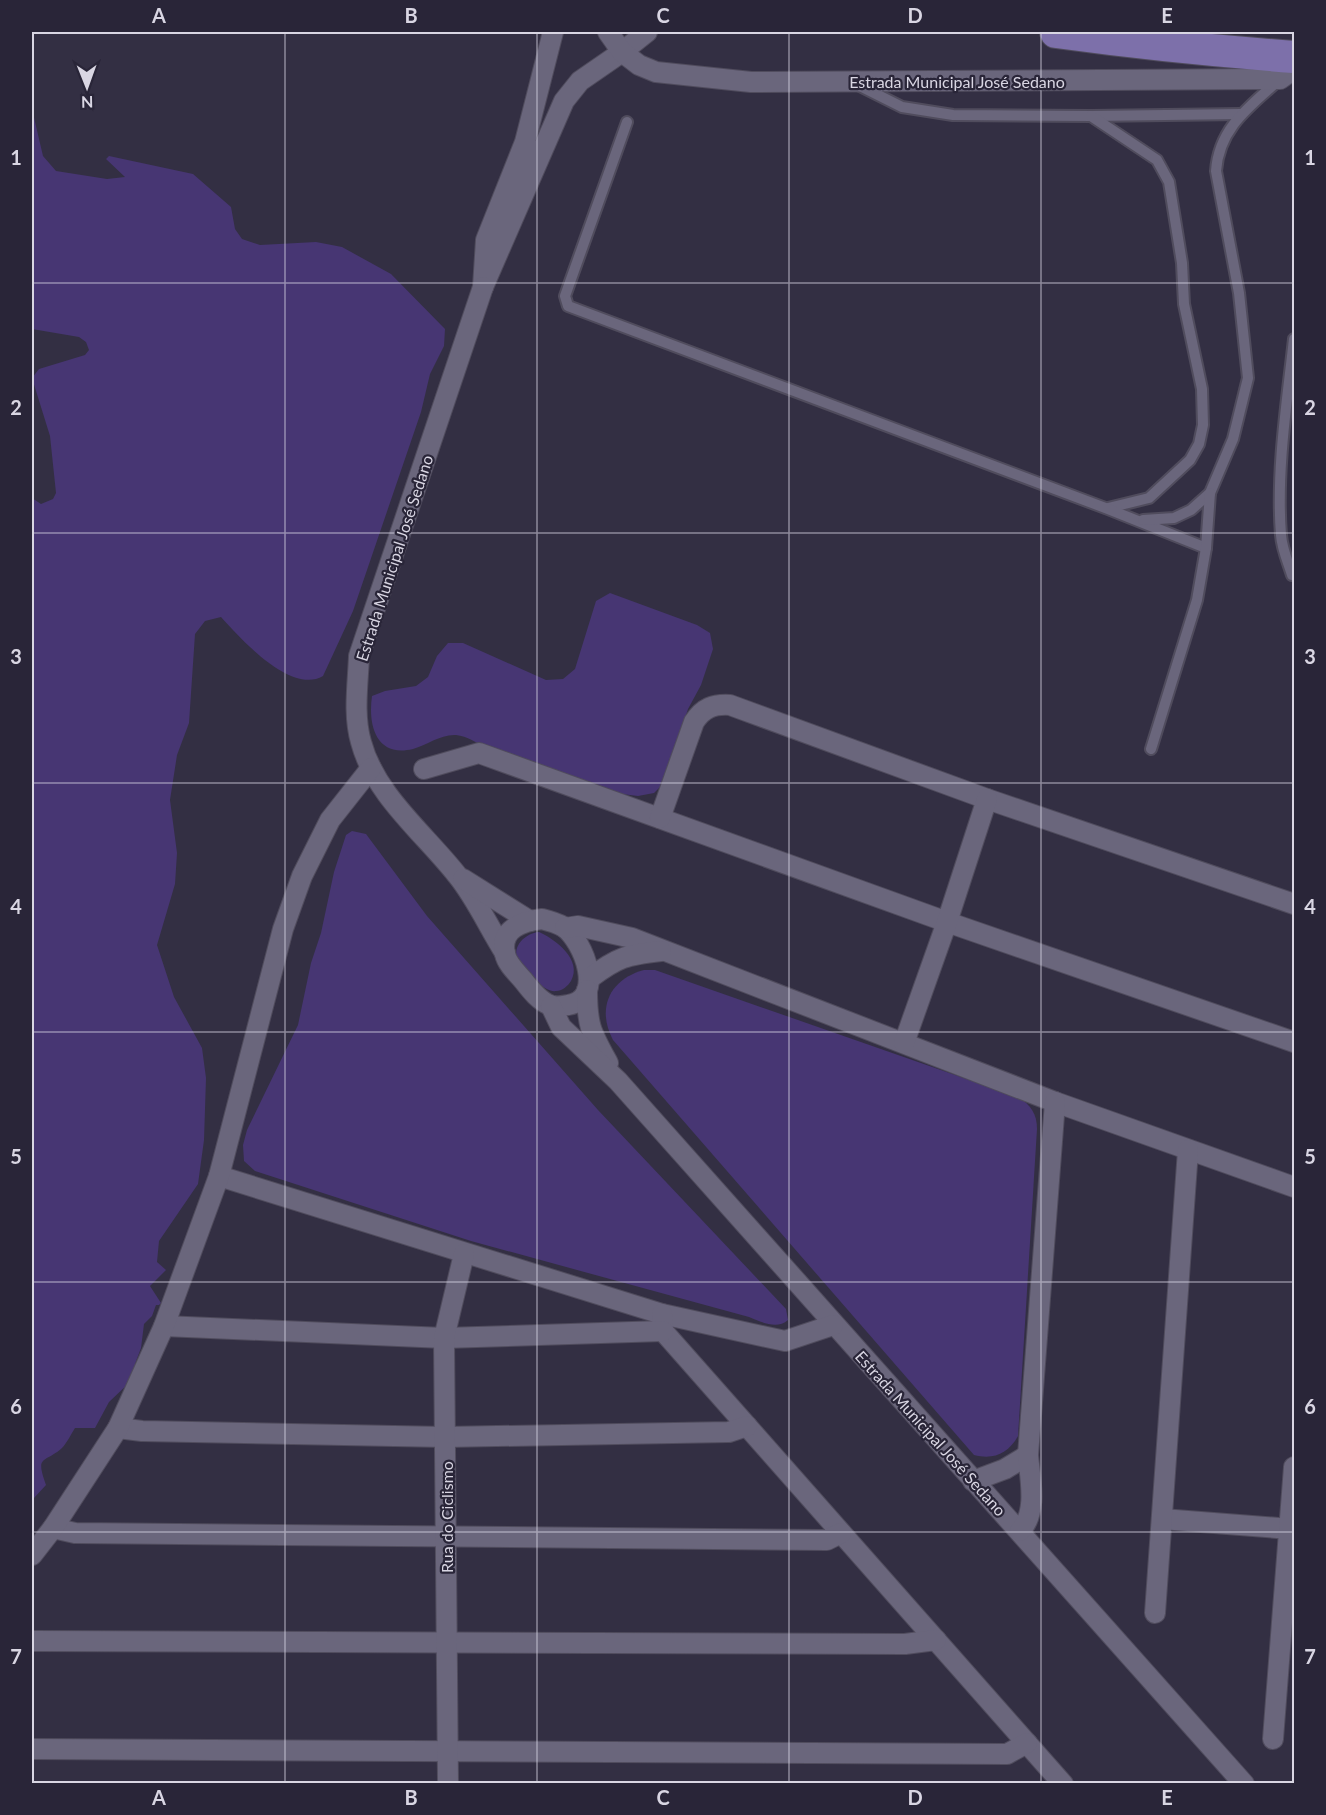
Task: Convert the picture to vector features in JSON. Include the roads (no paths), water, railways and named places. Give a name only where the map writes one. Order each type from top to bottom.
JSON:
[{"type":"main road","points":[[1056,32],[1290,68]]},
{"type":"main road","points":[[1118,41],[1200,36],[1215,32]]},
{"type":"street","name":"Estrada Municipal José Sedano","points":[[483,287],[486,240],[525,142],[554,32]]},
{"type":"street","name":"Estrada Municipal José Sedano","points":[[608,32],[622,52],[639,65],[656,72],[752,82],[853,82],[1290,68]]},
{"type":"street","name":"Estrada Municipal José Sedano","points":[[504,953],[459,877],[394,801],[371,768],[360,741],[357,705],[359,656],[483,287],[564,101],[580,81],[647,32]]},
{"type":"street","points":[[660,818],[694,722],[700,714],[717,704],[730,705],[987,799],[1294,904]]},
{"type":"street","points":[[424,769],[479,753],[947,922],[1294,1042]]},
{"type":"street","points":[[32,1555],[53,1528],[118,1428],[164,1326],[219,1176],[282,929],[302,876],[330,819],[371,768]]},
{"type":"street","points":[[903,1043],[947,922],[987,799]]},
{"type":"street","name":"Estrada Municipal José Sedano","points":[[459,877],[530,921]]},
{"type":"street","points":[[589,984],[583,955],[576,941],[565,928],[542,920],[530,921],[513,927],[506,938],[504,953],[537,997],[551,1006],[570,1005],[581,1000],[589,984],[609,964],[627,955],[663,951]]},
{"type":"street","points":[[565,928],[578,926],[632,938],[1055,1102],[1294,1187]]},
{"type":"street","name":"Estrada Municipal José Sedano","points":[[589,984],[587,1016],[591,1032],[618,1081]]},
{"type":"street","name":"Estrada Municipal José Sedano","points":[[551,1006],[561,1027],[618,1081],[1244,1784]]},
{"type":"street","points":[[1020,1531],[1026,1525],[1030,1509],[1028,1455],[1055,1102]]},
{"type":"street","points":[[1155,1612],[1188,1150]]},
{"type":"street","points":[[219,1176],[464,1254],[663,1323],[784,1341],[833,1325]]},
{"type":"street","name":"Rua do Ciclismo","points":[[448,1784],[444,1338],[464,1254]]},
{"type":"street","points":[[164,1326],[444,1338],[663,1323]]},
{"type":"street","points":[[663,1323],[747,1426],[1063,1784]]},
{"type":"street","points":[[118,1428],[142,1431],[445,1437],[729,1432],[747,1426]]},
{"type":"street","points":[[973,1480],[1005,1469],[1028,1455]]},
{"type":"street","points":[[1273,1739],[1294,1467]]},
{"type":"street","points":[[1162,1519],[1290,1529]]},
{"type":"street","points":[[53,1528],[75,1533],[827,1540],[841,1533]]},
{"type":"street","points":[[32,1641],[904,1644],[936,1640]]},
{"type":"street","points":[[32,1749],[1006,1754],[1027,1743]]},
{"type":"lane","points":[[1151,749],[1197,600],[1206,548],[1210,493],[1233,440],[1248,378],[1239,293],[1216,171],[1217,155],[1221,142],[1241,114],[1290,68]]},
{"type":"lane","points":[[853,82],[902,107],[943,113],[1091,117],[1241,114]]},
{"type":"lane","points":[[1091,117],[1157,160],[1168,182],[1182,263],[1184,304],[1202,389],[1203,424],[1198,444],[1190,460],[1149,498],[1108,508]]},
{"type":"lane","points":[[627,122],[565,296],[568,306],[1108,508],[1206,548]]},
{"type":"lane","points":[[1294,339],[1282,463],[1281,535],[1294,577]]},
{"type":"lane","points":[[1137,520],[1174,518],[1191,510],[1210,493]]}]
